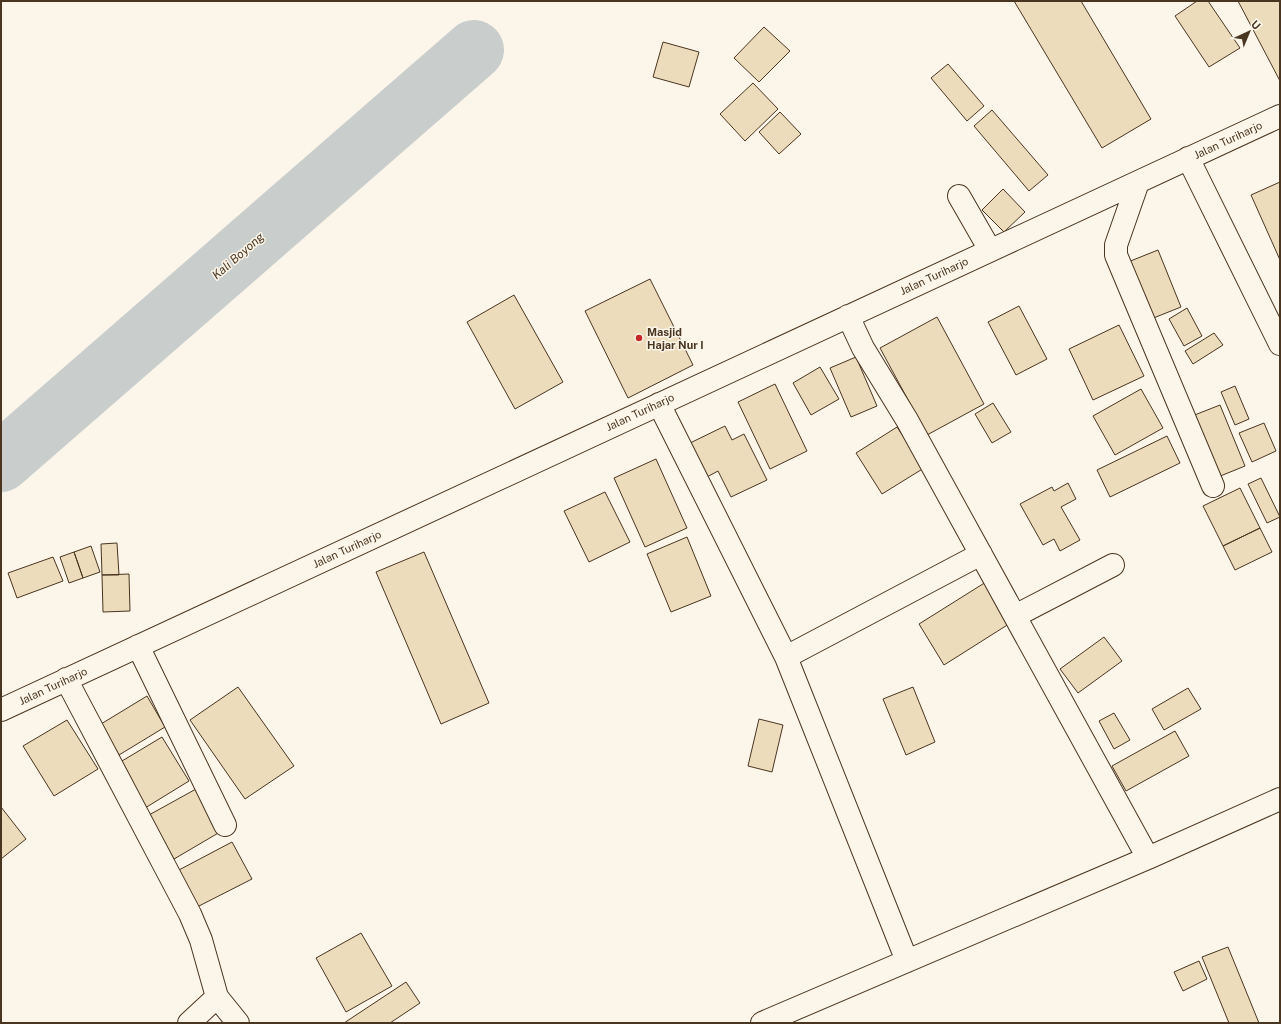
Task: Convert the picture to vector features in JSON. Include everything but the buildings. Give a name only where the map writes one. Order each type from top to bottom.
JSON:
[{"type":"street","name":"Jalan Turiharjo","points":[[1,710],[1280,116]]},
{"type":"street","points":[[1188,158],[1280,344]]},
{"type":"street","points":[[1138,182],[1116,245],[1116,255],[1213,486]]},
{"type":"street","points":[[959,196],[990,250]]},
{"type":"street","points":[[848,316],[863,348],[907,420],[1148,858]]},
{"type":"street","points":[[659,404],[786,656],[907,961]]},
{"type":"street","points":[[786,656],[981,554]]},
{"type":"street","points":[[1015,616],[1113,565]]},
{"type":"street","points":[[138,646],[225,825]]},
{"type":"street","points":[[66,679],[190,914],[201,940],[217,997],[238,1023]]},
{"type":"street","points":[[762,1023],[1148,858],[1280,799]]},
{"type":"street","points":[[189,1023],[217,997]]},
{"type":"waterway","name":"Kali Boyong","points":[[1,462],[474,50]]},
{"type":"place","name":"Masjid Hajar Nur I","points":[[639,338]]}]
